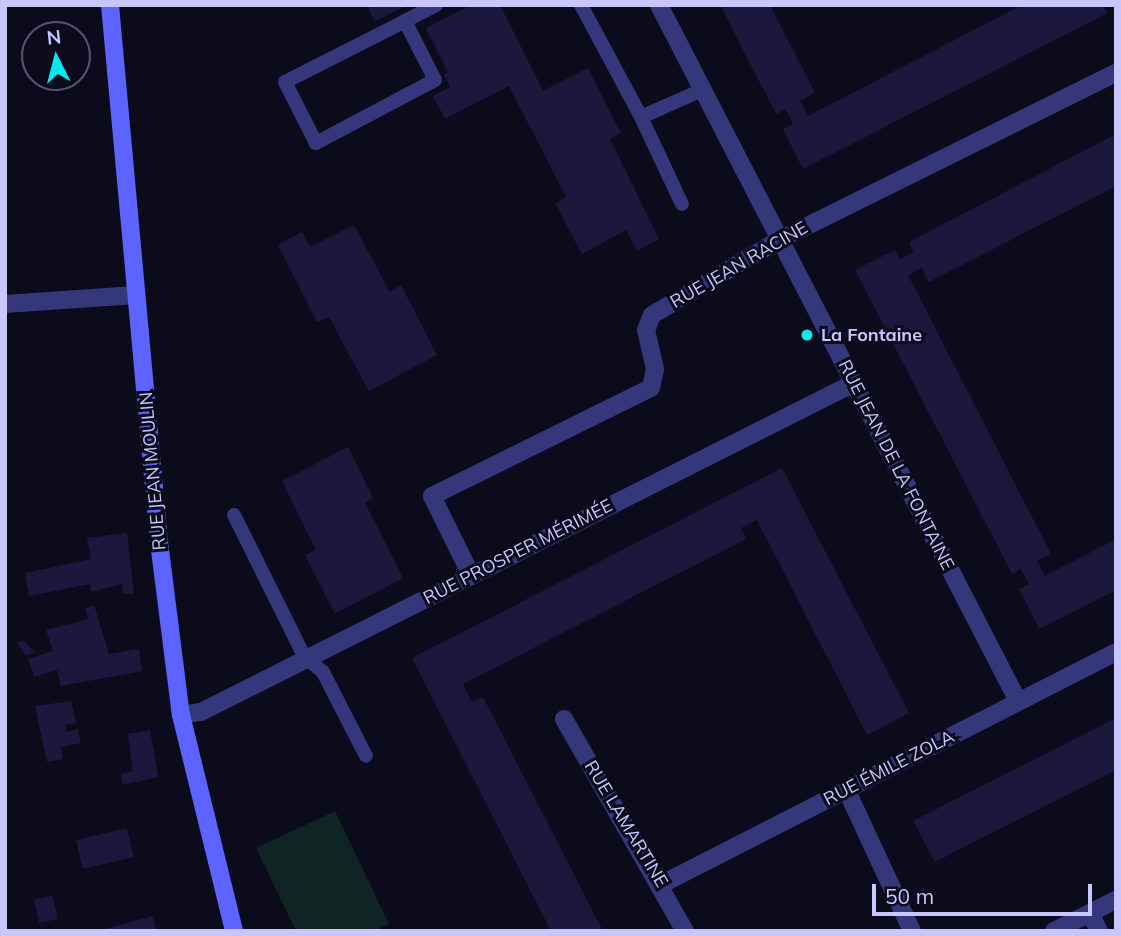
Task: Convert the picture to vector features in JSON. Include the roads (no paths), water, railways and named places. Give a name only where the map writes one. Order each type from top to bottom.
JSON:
[{"type":"main road","name":"RUE JEAN MOULIN","points":[[110,5],[136,295],[181,715],[234,931]]},
{"type":"street","name":"RUE JEAN DE LA FONTAINE","points":[[659,5],[1018,701]]},
{"type":"street","name":"RUE JEAN RACINE","points":[[471,575],[432,496],[651,388],[655,369],[646,330],[652,315],[779,240],[1116,73]]},
{"type":"street","points":[[5,304],[136,295]]},
{"type":"street","name":"RUE PROSPER MÉRIMÉE","points":[[181,715],[201,712],[304,656],[854,383]]},
{"type":"street","name":"RUE ÉMILE ZOLA","points":[[662,884],[1116,652]]},
{"type":"street","name":"RUE LAMARTINE","points":[[564,719],[662,884],[685,931]]},
{"type":"street","points":[[847,791],[912,931]]},
{"type":"street","points":[[1054,931],[1116,900]]},
{"type":"street","points":[[1090,914],[1099,931]]},
{"type":"lane","points":[[405,21],[435,80],[316,143],[285,82],[436,5]]},
{"type":"lane","points":[[581,5],[641,117],[682,204]]},
{"type":"lane","points":[[641,117],[702,90]]},
{"type":"lane","points":[[234,515],[304,656],[323,672],[366,756]]},
{"type":"place","name":"La Fontaine","points":[[807,335]]}]
